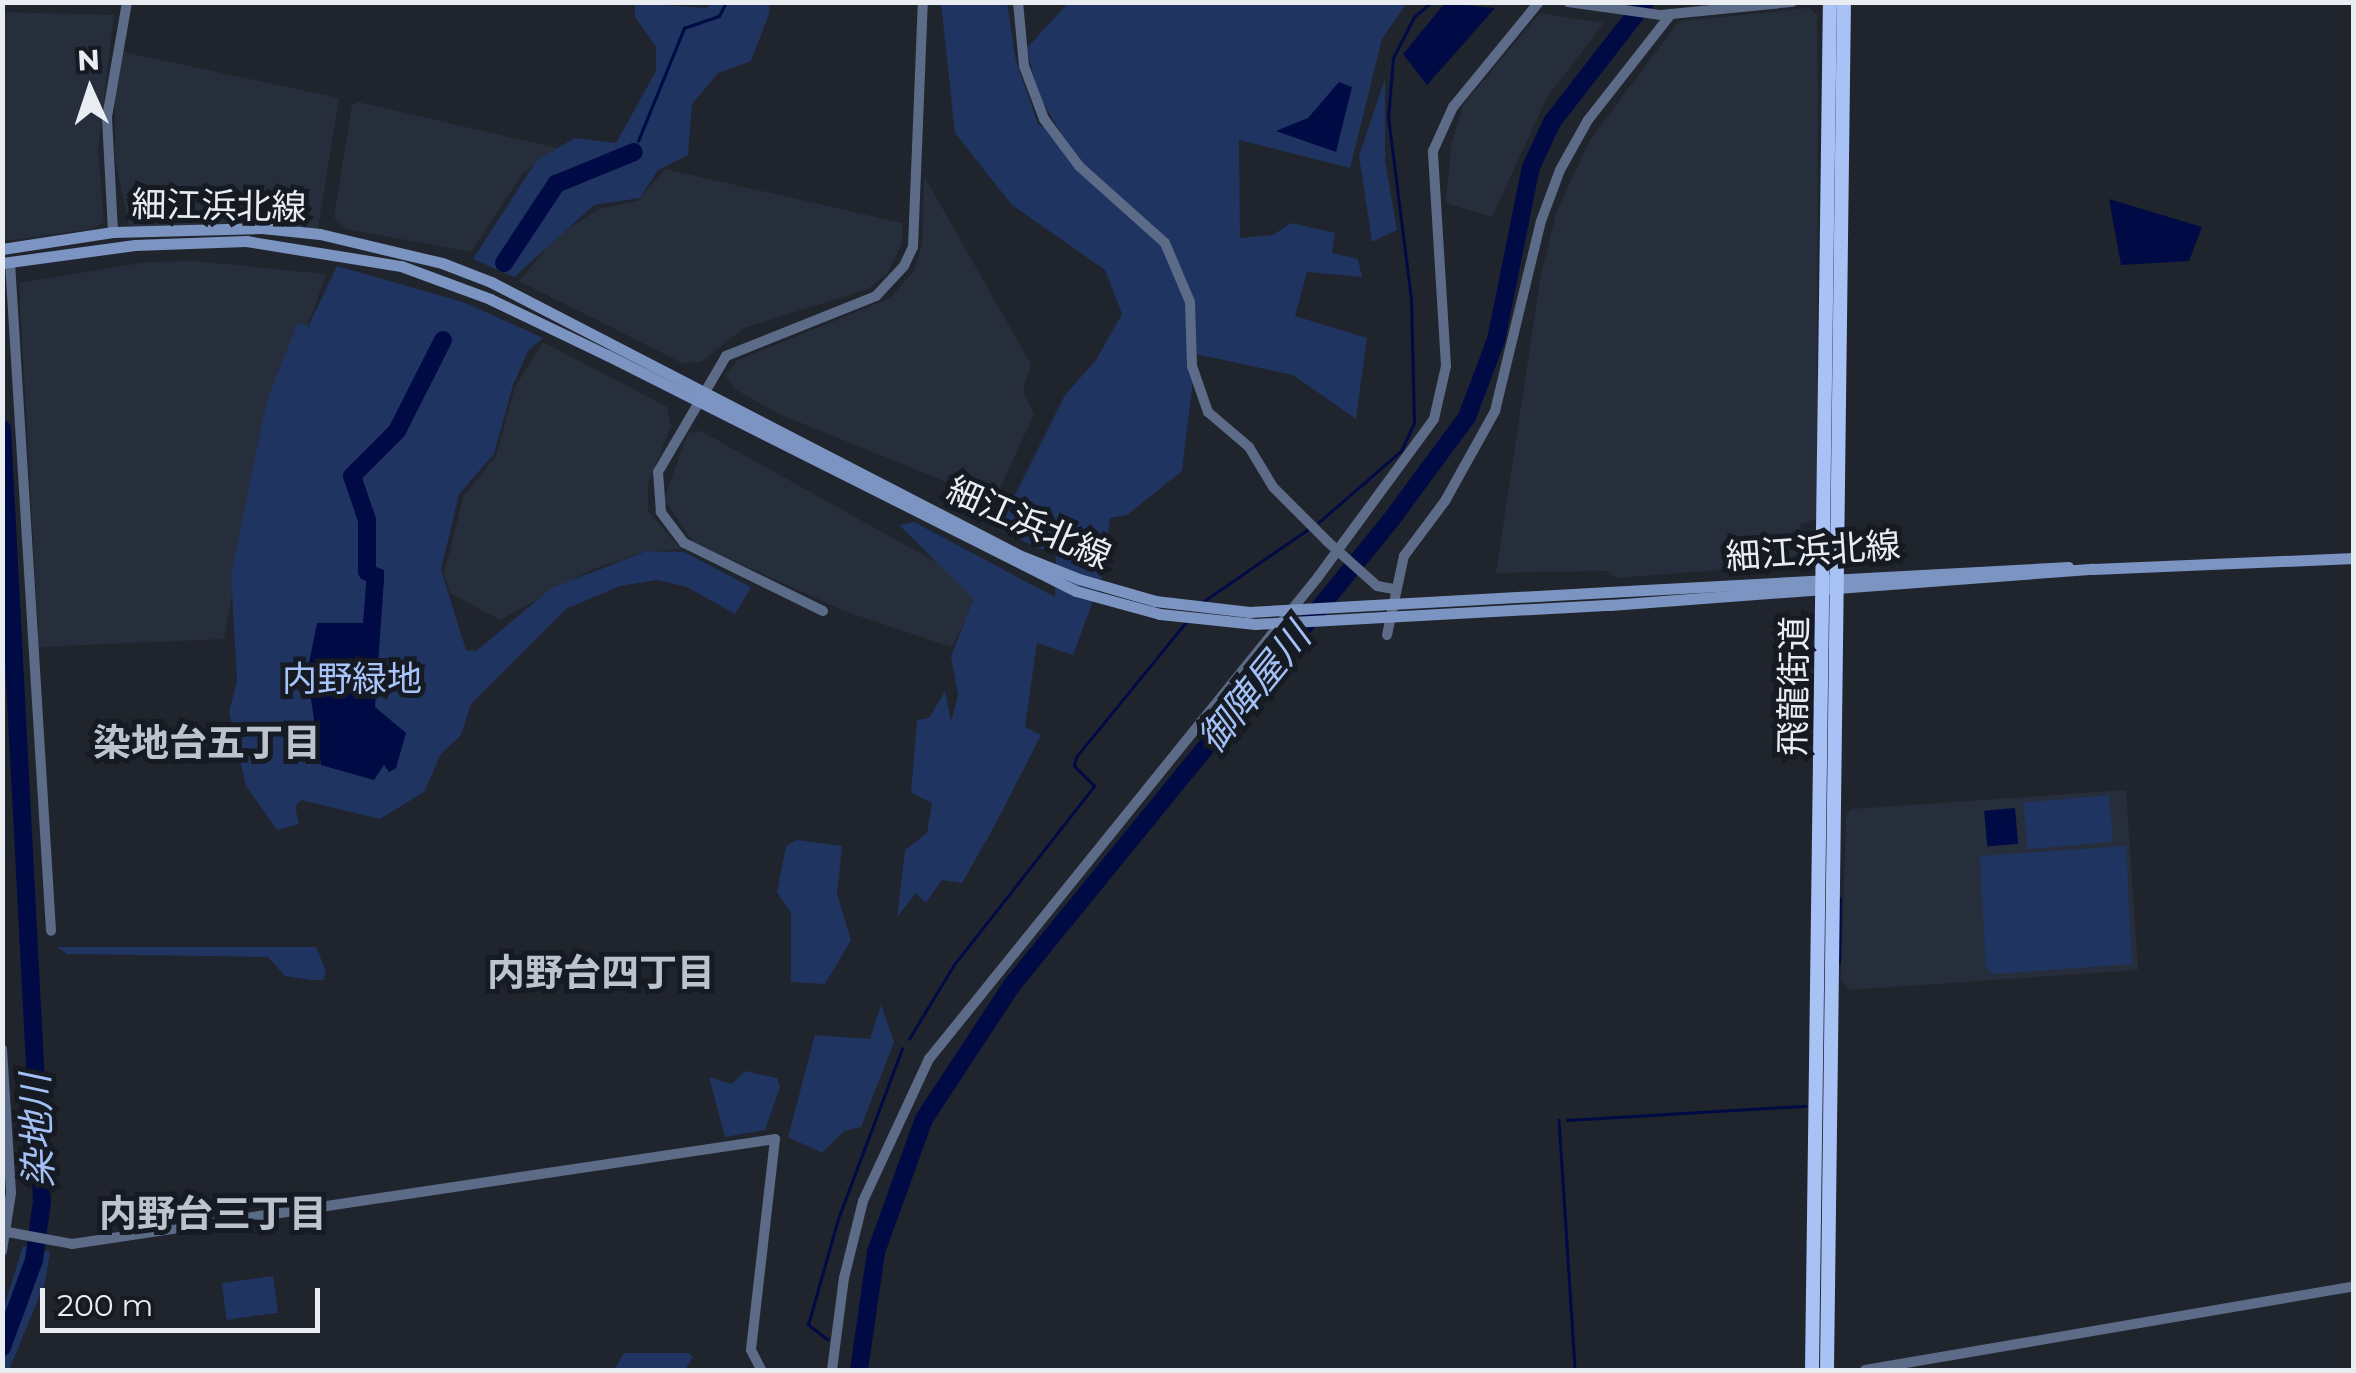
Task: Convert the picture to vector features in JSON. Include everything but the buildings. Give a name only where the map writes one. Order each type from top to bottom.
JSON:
[{"type":"highway","name":"飛龍街道","points":[[1826,1370],[1832,584],[1830,2]]},
{"type":"highway","name":"飛龍街道","points":[[1812,1370],[1844,2]]},
{"type":"main road","name":"細江浜北線","points":[[2,249],[114,232],[224,227],[320,234],[442,263],[701,390],[1077,585]]},
{"type":"main road","name":"細江浜北線","points":[[6,262],[183,242],[314,248],[400,266],[490,299],[694,404],[1077,585],[1155,601],[1249,612],[1609,599],[2092,568],[2354,558]]},
{"type":"street","points":[[114,232],[108,117],[127,2]]},
{"type":"street","points":[[823,610],[695,549],[666,524],[657,499],[658,472],[701,390],[726,356],[876,296],[904,266],[912,247],[922,2]]},
{"type":"street","points":[[832,1370],[855,1224],[890,1133],[929,1059],[1420,442],[1442,394],[1446,366],[1431,172],[1441,126],[1538,2]]},
{"type":"street","points":[[1568,2],[1626,14],[1792,2]]},
{"type":"street","points":[[1022,3],[1024,66],[1044,118],[1080,166],[1165,242],[1190,302],[1192,366],[1208,412],[1249,447],[1273,487],[1347,559],[1376,586],[1394,590]]},
{"type":"street","points":[[1388,635],[1394,590],[1404,556],[1463,473],[1495,411],[1540,221],[1560,170],[1588,120],[1666,14]]},
{"type":"street","points":[[6,262],[51,931]]},
{"type":"street","points":[[2,1049],[2,1250]]},
{"type":"street","points":[[5,1232],[50,1240],[175,1230],[775,1139],[751,1350],[761,1370]]},
{"type":"street","points":[[1865,1370],[2354,1286]]},
{"type":"shaded area","points":[[1445,3],[1495,8],[1427,85],[1403,54]]},
{"type":"shaded area","points":[[1809,8],[1817,15],[1817,519],[1800,524],[1800,551],[1791,560],[1759,567],[1616,578],[1607,571],[1496,573],[1541,274],[1556,213],[1590,140],[1679,21]]},
{"type":"shaded area","points":[[3,12],[114,15],[98,148],[104,222],[93,229],[3,241]]},
{"type":"shaded area","points":[[1540,13],[1604,23],[1547,97],[1492,217],[1446,203],[1451,145],[1463,105]]},
{"type":"shaded area","points":[[123,52],[339,98],[318,229],[130,231],[115,158],[115,87]]},
{"type":"shaded area","points":[[1339,82],[1352,87],[1336,152],[1276,131],[1308,118]]},
{"type":"shaded area","points":[[358,102],[557,148],[522,174],[471,252],[346,229],[334,217],[352,105]]},
{"type":"shaded area","points":[[665,169],[902,223],[902,243],[887,274],[868,289],[744,328],[701,362],[682,363],[519,281],[558,235],[599,209],[638,201]]},
{"type":"shaded area","points":[[924,176],[1031,364],[1023,391],[1034,414],[994,501],[779,414],[735,389],[725,375],[738,360],[890,298],[913,272],[922,246]]},
{"type":"shaded area","points":[[2109,199],[2202,227],[2189,261],[2121,265]]},
{"type":"shaded area","points":[[194,261],[326,274],[307,328],[299,322],[267,400],[224,639],[39,647],[19,283],[147,262]]},
{"type":"shaded area","points":[[543,342],[667,407],[671,426],[648,484],[648,511],[681,549],[647,551],[593,569],[500,620],[450,593],[444,574],[463,497],[496,456],[515,387]]},
{"type":"shaded area","points":[[701,431],[984,589],[951,647],[844,611],[693,542],[664,499],[688,433]]},
{"type":"shaded area","points":[[376,567],[384,570],[384,580],[375,707],[406,733],[396,768],[389,772],[384,765],[374,780],[321,765],[307,673],[317,623],[363,623],[367,572]]},
{"type":"shaded area","points":[[2126,790],[2138,970],[1850,990],[1841,980],[1846,815],[1852,809]]},
{"type":"shaded area","points":[[2015,808],[2018,844],[1987,847],[1984,811]]},
{"type":"green space","points":[[635,3],[706,8],[712,3],[770,3],[751,61],[718,73],[692,104],[688,155],[658,170],[640,198],[594,205],[514,277],[473,259],[537,160],[575,138],[616,143],[656,71],[656,47],[635,17]]},
{"type":"green space","points":[[941,3],[1007,3],[1016,61],[1038,124],[1063,136],[1037,93],[1027,48],[1068,3],[1407,3],[1382,39],[1350,168],[1239,140],[1240,238],[1273,235],[1291,223],[1335,233],[1332,253],[1358,259],[1362,277],[1307,272],[1295,316],[1367,338],[1356,419],[1293,375],[1196,354],[1182,471],[1127,515],[1110,518],[1103,574],[1073,655],[1037,643],[1025,727],[1041,735],[995,825],[962,883],[942,880],[926,903],[916,893],[897,917],[905,850],[927,833],[932,803],[911,793],[917,720],[929,718],[945,691],[951,722],[958,695],[951,656],[974,599],[899,525],[914,522],[1055,597],[1056,556],[998,529],[1065,395],[1096,360],[1122,314],[1105,270],[1012,205],[955,133]]},
{"type":"green space","points":[[1385,79],[1385,161],[1397,230],[1372,242],[1359,156]]},
{"type":"green space","name":"内野緑地","points":[[337,266],[466,303],[543,338],[528,351],[513,385],[494,454],[459,494],[441,570],[466,650],[476,651],[552,588],[647,551],[684,552],[751,587],[735,614],[687,587],[657,580],[620,586],[566,609],[471,704],[461,735],[441,754],[424,792],[380,819],[301,800],[295,807],[299,824],[277,830],[246,786],[229,712],[237,681],[231,575],[267,400],[298,322],[308,327]]},
{"type":"green space","points":[[2109,795],[2113,842],[2027,849],[2023,802]]},
{"type":"green space","points":[[797,840],[842,846],[837,894],[851,940],[825,984],[791,982],[791,913],[777,892],[786,846]]},
{"type":"green space","points":[[2126,846],[2132,964],[1993,974],[1986,968],[1980,856]]},
{"type":"green space","points":[[57,947],[316,947],[326,971],[323,980],[311,980],[285,976],[268,957],[67,954]]},
{"type":"green space","points":[[881,1005],[894,1042],[861,1127],[844,1131],[822,1153],[788,1137],[815,1035],[870,1039]]},
{"type":"green space","points":[[745,1071],[777,1078],[780,1087],[765,1130],[725,1137],[709,1077],[732,1084]]},
{"type":"green space","points":[[23,1246],[50,1252],[45,1283],[9,1370],[3,1370],[3,1310]]},
{"type":"green space","points":[[273,1276],[278,1313],[227,1320],[222,1283]]},
{"type":"green space","points":[[624,1353],[689,1353],[693,1357],[685,1370],[614,1370]]},
{"type":"waterway","points":[[638,141],[684,28],[719,16],[726,2]]},
{"type":"waterway","points":[[1319,522],[1401,451],[1414,423],[1411,299],[1388,118],[1393,58],[1414,17],[1431,2]]},
{"type":"waterway","name":"御陣屋川","points":[[859,1370],[876,1252],[924,1119],[1012,985],[1391,520],[1467,417],[1496,340],[1531,167],[1552,122],[1645,2]]},
{"type":"waterway","points":[[504,263],[556,184],[634,152]]},
{"type":"waterway","points":[[367,572],[367,520],[352,476],[397,431],[443,340]]},
{"type":"waterway","name":"染地川","points":[[2,429],[42,1201],[34,1260],[2,1347]]},
{"type":"waterway","points":[[1201,603],[1307,530]]},
{"type":"waterway","points":[[909,1039],[953,966],[1094,786],[1074,766],[1076,757],[1187,621]]},
{"type":"waterway","points":[[1839,963],[1840,899]]},
{"type":"waterway","points":[[828,1340],[808,1325],[838,1219],[902,1049]]},
{"type":"waterway","points":[[1567,1120],[1806,1106]]},
{"type":"waterway","points":[[1559,1120],[1575,1370]]},
{"type":"district","name":"染地台五丁目","points":[[207,743]]},
{"type":"district","name":"内野台四丁目","points":[[601,973]]},
{"type":"district","name":"内野台三丁目","points":[[213,1214]]}]
